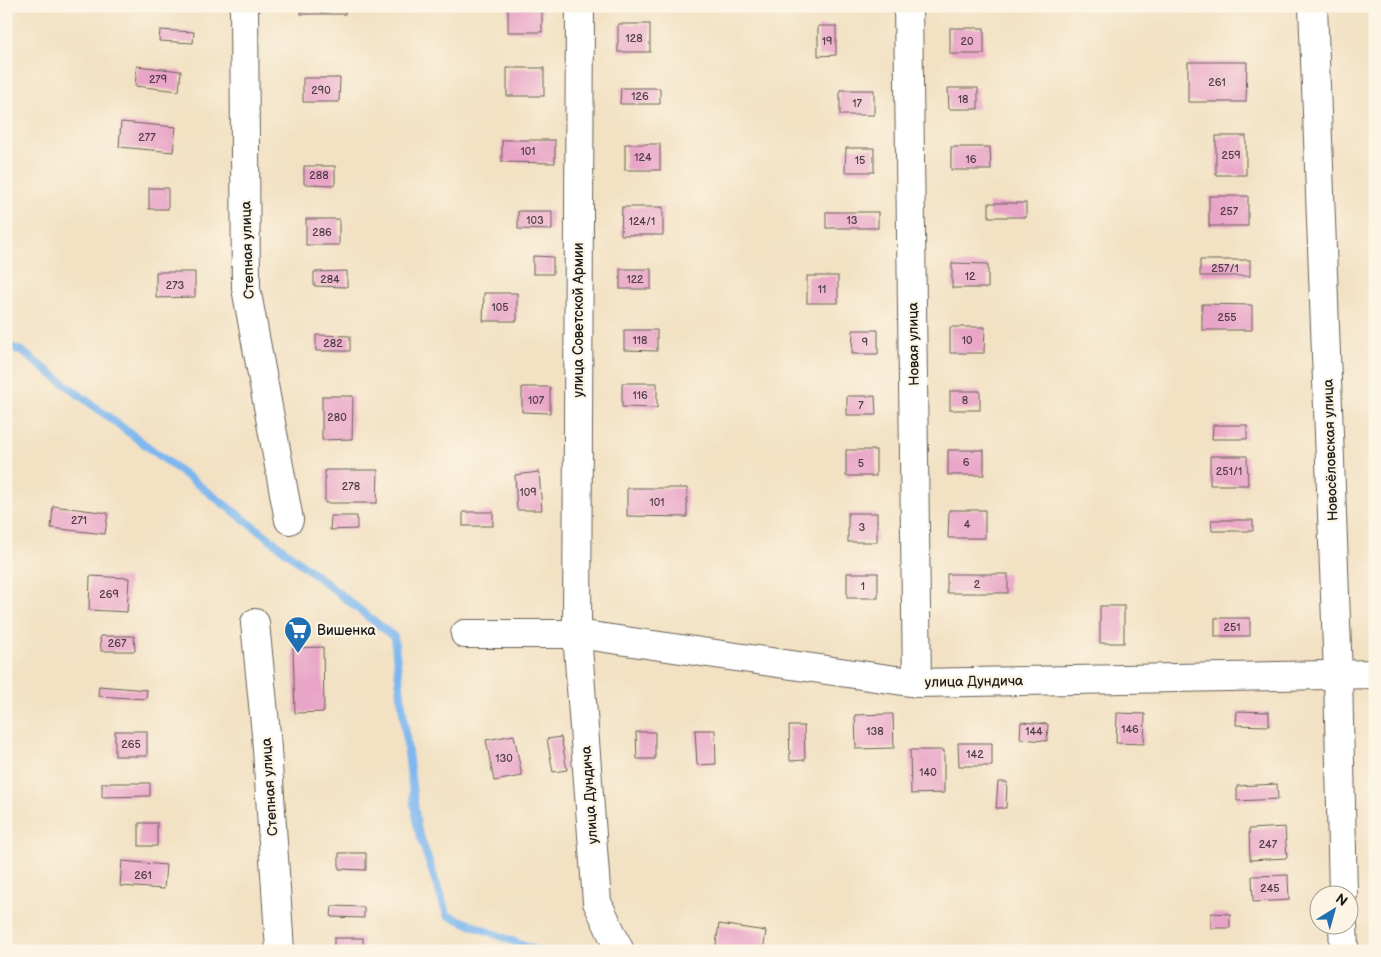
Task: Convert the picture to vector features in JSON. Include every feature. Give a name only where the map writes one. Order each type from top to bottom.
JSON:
[{"type":"street","name":"Степная улица","points":[[244,6],[246,288],[289,520]]},
{"type":"street","name":"улица Советской Армии","points":[[576,634],[580,6]]},
{"type":"street","name":"Новая улица","points":[[908,6],[917,682]]},
{"type":"street","name":"Новосёловская улица","points":[[1313,6],[1338,675],[1343,884]]},
{"type":"street","name":"Степная улица","points":[[255,623],[266,734],[280,951]]},
{"type":"street","name":"улица Дундича","points":[[465,634],[576,634],[917,682],[1375,674]]},
{"type":"street","name":"улица Дундича","points":[[576,634],[597,902],[620,951]]},
{"type":"street","points":[[1343,934],[1344,951]]},
{"type":"building","points":[[301,6],[345,6],[345,14],[301,14]]},
{"type":"building","points":[[508,6],[542,6],[542,32],[508,32]]},
{"type":"building","points":[[618,24],[650,24],[650,52],[618,52]]},
{"type":"building","points":[[818,26],[836,26],[836,55],[818,56]]},
{"type":"building","points":[[950,28],[984,28],[984,54],[950,54]]},
{"type":"building","points":[[160,30],[194,32],[193,43],[159,41]]},
{"type":"building","points":[[1188,62],[1247,62],[1246,102],[1188,102]]},
{"type":"building","points":[[137,66],[181,71],[179,91],[135,86]]},
{"type":"building","points":[[507,68],[544,68],[544,96],[507,96]]},
{"type":"building","points":[[303,78],[340,78],[339,102],[303,102]]},
{"type":"building","points":[[621,88],[660,88],[660,104],[620,104]]},
{"type":"building","points":[[948,88],[978,88],[978,109],[949,109]]},
{"type":"building","points":[[840,90],[874,90],[874,115],[840,115]]},
{"type":"building","points":[[121,122],[176,127],[173,152],[119,147]]},
{"type":"building","points":[[1216,136],[1246,136],[1246,175],[1216,175]]},
{"type":"building","points":[[502,140],[555,140],[555,163],[502,162]]},
{"type":"building","points":[[625,144],[660,144],[660,170],[625,170]]},
{"type":"building","points":[[951,147],[990,147],[991,170],[951,170]]},
{"type":"building","points":[[846,148],[874,148],[874,172],[845,172]]},
{"type":"building","points":[[304,166],[335,166],[335,185],[304,184]]},
{"type":"building","points":[[149,188],[168,188],[168,209],[149,209]]},
{"type":"building","points":[[1209,196],[1248,196],[1248,226],[1209,226]]},
{"type":"building","points":[[989,203],[1026,203],[1026,217],[989,217]]},
{"type":"building","points":[[622,207],[663,207],[663,235],[621,235]]},
{"type":"building","points":[[518,211],[552,211],[552,230],[518,229]]},
{"type":"building","points":[[826,212],[878,212],[878,228],[826,228]]},
{"type":"building","points":[[306,219],[339,219],[339,245],[306,245]]},
{"type":"building","points":[[533,256],[553,257],[553,274],[533,274]]},
{"type":"building","points":[[1200,260],[1250,260],[1250,276],[1200,276]]},
{"type":"building","points":[[952,263],[988,264],[988,288],[952,288]]},
{"type":"building","points":[[620,269],[651,269],[651,289],[620,289]]},
{"type":"building","points":[[347,271],[347,287],[314,286],[314,272]]},
{"type":"building","points":[[156,272],[195,272],[195,297],[156,298]]},
{"type":"building","points":[[807,276],[838,276],[838,303],[807,303]]},
{"type":"building","points":[[484,293],[517,293],[517,321],[483,321]]},
{"type":"building","points":[[1202,304],[1252,305],[1252,330],[1202,330]]},
{"type":"building","points":[[950,327],[985,327],[984,353],[950,353]]},
{"type":"building","points":[[624,330],[657,330],[657,351],[624,350]]},
{"type":"building","points":[[853,330],[878,330],[878,354],[852,354]]},
{"type":"building","points":[[316,335],[350,336],[350,351],[316,351]]},
{"type":"building","points":[[622,383],[657,383],[657,408],[622,407]]},
{"type":"building","points":[[522,387],[550,387],[550,413],[522,412]]},
{"type":"building","points":[[950,391],[980,391],[980,410],[950,410]]},
{"type":"building","points":[[322,396],[353,396],[352,439],[322,440]]},
{"type":"building","points":[[847,396],[875,396],[876,415],[847,415]]},
{"type":"building","points":[[1213,425],[1247,425],[1247,439],[1212,439]]},
{"type":"building","points":[[846,450],[876,450],[876,476],[846,476]]},
{"type":"building","points":[[948,450],[984,450],[984,475],[948,475]]},
{"type":"building","points":[[1210,456],[1247,456],[1248,485],[1210,485]]},
{"type":"building","points":[[325,470],[378,470],[377,503],[325,503]]},
{"type":"building","points":[[539,472],[542,510],[517,510],[515,475]]},
{"type":"building","points":[[627,488],[687,488],[687,517],[627,516]]},
{"type":"building","points":[[53,506],[108,513],[105,534],[51,528]]},
{"type":"building","points":[[949,510],[985,510],[985,538],[948,538]]},
{"type":"building","points":[[463,512],[493,512],[493,526],[463,526]]},
{"type":"building","points":[[848,513],[877,513],[877,542],[848,542]]},
{"type":"building","points":[[331,516],[357,516],[357,529],[330,530]]},
{"type":"building","points":[[1211,520],[1253,520],[1253,531],[1212,531]]},
{"type":"building","points":[[847,573],[878,573],[878,598],[847,598]]},
{"type":"building","points":[[947,574],[1008,574],[1008,593],[947,593]]},
{"type":"building","points":[[90,576],[129,578],[127,612],[89,610]]},
{"type":"building","points":[[1100,606],[1124,606],[1124,643],[1100,643]]},
{"type":"building","points":[[1215,618],[1250,618],[1250,636],[1215,636]]},
{"type":"building","points":[[100,636],[134,636],[135,651],[101,651]]},
{"type":"building","points":[[323,647],[324,712],[295,713],[293,648]]},
{"type":"building","points":[[99,686],[147,690],[146,699],[98,696]]},
{"type":"building","points":[[1237,711],[1269,712],[1269,726],[1236,725]]},
{"type":"building","points":[[1117,713],[1145,714],[1144,744],[1116,743]]},
{"type":"building","points":[[893,714],[894,748],[856,749],[855,715]]},
{"type":"building","points":[[1021,722],[1048,724],[1047,741],[1020,739]]},
{"type":"building","points":[[789,726],[804,726],[805,760],[790,761]]},
{"type":"building","points":[[695,730],[715,730],[716,764],[697,765]]},
{"type":"building","points":[[115,731],[147,731],[147,756],[115,756]]},
{"type":"building","points":[[636,732],[655,732],[655,759],[637,759]]},
{"type":"building","points":[[514,735],[522,776],[494,781],[486,740]]},
{"type":"building","points":[[561,737],[567,770],[553,772],[547,739]]},
{"type":"building","points":[[958,743],[992,743],[992,766],[959,766]]},
{"type":"building","points":[[910,750],[944,750],[944,793],[911,794]]},
{"type":"building","points":[[998,782],[1007,782],[1006,808],[996,808]]},
{"type":"building","points":[[102,783],[150,783],[150,796],[102,797]]},
{"type":"building","points":[[1277,784],[1278,799],[1237,801],[1237,786]]},
{"type":"building","points":[[139,823],[157,823],[157,846],[139,846]]},
{"type":"building","points":[[1285,827],[1287,858],[1250,860],[1249,829]]},
{"type":"building","points":[[339,853],[366,853],[366,870],[339,869]]},
{"type":"building","points":[[122,861],[166,865],[164,889],[120,886]]},
{"type":"building","points":[[1288,875],[1289,900],[1253,902],[1252,876]]},
{"type":"building","points":[[332,906],[364,907],[364,918],[331,917]]},
{"type":"building","points":[[1211,913],[1230,914],[1230,928],[1211,928]]},
{"type":"building","points":[[719,924],[766,931],[763,951],[715,951]]},
{"type":"building","points":[[334,938],[363,938],[363,951],[334,951]]},
{"type":"waterway","points":[[6,345],[21,351],[265,535],[394,637],[417,827],[447,915],[537,951]]},
{"type":"place","name":"Вишенка","points":[[298,654]]}]
